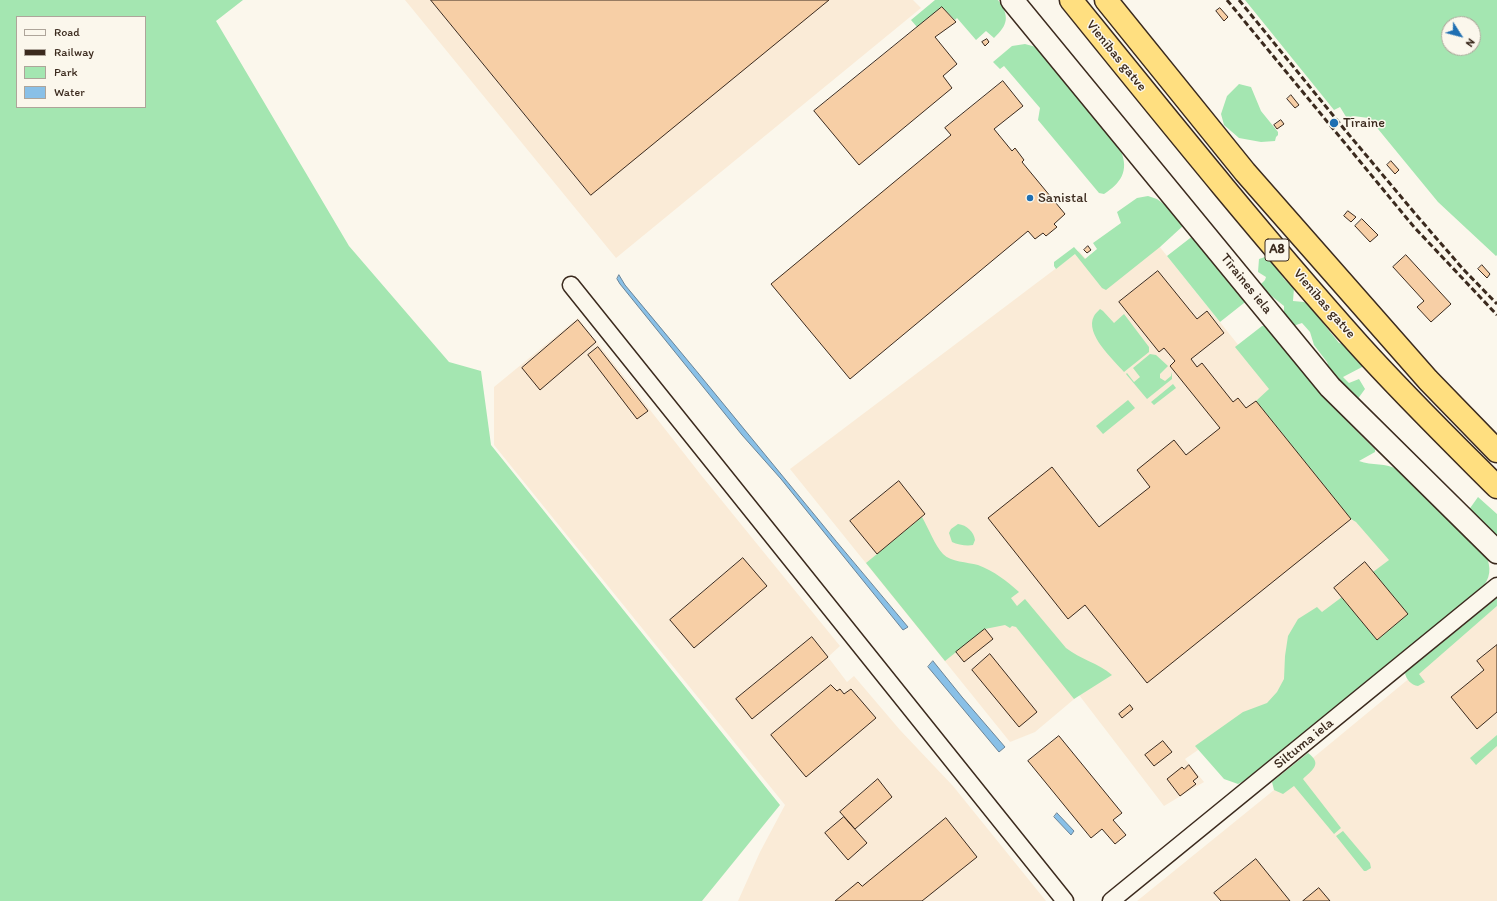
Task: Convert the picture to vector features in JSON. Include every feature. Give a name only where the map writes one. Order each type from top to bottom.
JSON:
[{"type":"highway","name":"Vienības gatve","points":[[1071,0],[1307,286],[1416,406],[1497,487]]},
{"type":"highway","name":"Vienības gatve","points":[[1106,0],[1245,172],[1428,380],[1497,451]]},
{"type":"street","name":"Tīraines iela","points":[[1012,0],[1330,387],[1497,552]]},
{"type":"street","points":[[571,285],[1065,901]]},
{"type":"street","name":"Siltuma iela","points":[[1111,901],[1497,586]]},
{"type":"shaded area","points":[[405,0],[913,0],[921,8],[616,258]]},
{"type":"shaded area","points":[[1139,221],[1320,447],[1469,574],[1243,755],[1224,732],[1185,759],[1204,782],[1164,806],[1079,695],[1035,732],[1010,742],[790,469],[1079,251],[1088,261]]},
{"type":"shaded area","points":[[578,318],[701,475],[840,646],[828,657],[847,682],[854,676],[900,730],[953,786],[1046,901],[738,901],[760,852],[785,805],[494,445],[494,387]]},
{"type":"shaded area","points":[[1497,606],[1497,901],[1137,901],[1274,790]]},
{"type":"green space","points":[[0,0],[243,0],[216,21],[349,246],[449,362],[481,371],[491,445],[780,805],[702,901],[0,901]]},
{"type":"green space","points":[[935,0],[998,0],[1006,16],[1005,24],[994,38],[986,31],[976,40],[957,18],[955,20],[942,7],[917,27],[911,20]]},
{"type":"green space","points":[[1245,0],[1497,0],[1497,255],[1496,256],[1438,202],[1369,118],[1353,116],[1348,120],[1340,107],[1334,110]]},
{"type":"green space","points":[[1025,44],[1036,47],[1121,151],[1124,165],[1122,176],[1110,190],[1104,194],[1099,193],[1038,120],[1040,108],[1004,66],[1000,69],[993,62],[1012,46]]},
{"type":"green space","points":[[1239,84],[1251,87],[1261,111],[1278,132],[1275,141],[1261,142],[1239,138],[1224,125],[1221,114],[1227,96]]},
{"type":"green space","points":[[1148,196],[1157,199],[1165,205],[1168,202],[1184,225],[1160,247],[1106,290],[1102,288],[1075,254],[1056,269],[1054,262],[1074,247],[1085,259],[1097,249],[1093,243],[1121,223],[1117,212],[1137,198]]},
{"type":"green space","points":[[1194,235],[1245,301],[1220,322],[1167,256]]},
{"type":"green space","points":[[1268,256],[1284,279],[1294,288],[1293,301],[1304,302],[1312,306],[1319,318],[1339,343],[1349,345],[1356,360],[1364,366],[1343,377],[1349,383],[1359,379],[1365,389],[1357,400],[1331,373],[1327,362],[1314,345],[1310,332],[1302,323],[1290,327],[1284,314],[1284,306],[1259,286],[1266,277],[1258,272],[1259,259]]},
{"type":"green space","points":[[1100,309],[1114,323],[1124,314],[1149,347],[1149,352],[1124,372],[1107,354],[1093,331],[1092,323],[1094,316]]},
{"type":"green space","points":[[1262,326],[1270,326],[1320,390],[1346,420],[1375,449],[1375,452],[1359,461],[1389,466],[1398,470],[1485,554],[1489,564],[1489,573],[1484,586],[1480,590],[1244,781],[1238,784],[1224,779],[1195,746],[1243,712],[1267,703],[1277,692],[1284,679],[1288,636],[1298,619],[1317,607],[1322,612],[1342,597],[1377,640],[1408,614],[1373,572],[1389,560],[1356,522],[1351,519],[1256,401],[1269,389],[1235,347]]},
{"type":"green space","points":[[1150,354],[1156,355],[1168,366],[1160,374],[1160,378],[1165,381],[1171,376],[1172,372],[1172,379],[1147,399],[1126,374],[1127,373],[1134,382],[1140,377],[1133,368]]},
{"type":"green space","points":[[1173,384],[1176,388],[1154,405],[1151,402]]},
{"type":"green space","points":[[1128,400],[1135,408],[1103,434],[1096,426]]},
{"type":"green space","points":[[1478,497],[1497,514],[1497,538],[1468,511]]},
{"type":"green space","points":[[922,517],[940,551],[946,557],[978,565],[989,570],[1010,584],[1019,592],[1011,598],[1017,606],[1025,599],[1066,648],[1101,667],[1112,675],[1074,699],[1016,627],[1012,626],[1010,628],[1005,625],[985,629],[945,661],[866,563]]},
{"type":"green space","points":[[958,524],[967,527],[972,532],[975,540],[973,545],[962,545],[952,542],[949,533],[951,529]]},
{"type":"green space","points":[[1497,598],[1497,606],[1419,674],[1425,682],[1418,686],[1409,681],[1405,673]]},
{"type":"green space","points":[[1497,735],[1497,746],[1476,765],[1470,758]]},
{"type":"green space","points":[[1308,753],[1315,760],[1315,764],[1312,770],[1303,779],[1341,828],[1334,834],[1294,786],[1283,794],[1274,790],[1272,782]]},
{"type":"green space","points":[[1343,831],[1370,863],[1371,868],[1364,871],[1336,836]]},
{"type":"water","points":[[619,275],[625,285],[908,627],[903,630],[781,479],[742,435],[620,284],[617,279]]},
{"type":"water","points":[[933,661],[1005,747],[999,752],[928,667]]},
{"type":"water","points":[[1057,813],[1074,831],[1071,835],[1054,817]]},
{"type":"building","points":[[431,0],[829,0],[591,195]]},
{"type":"building","points":[[942,7],[956,22],[935,37],[957,64],[943,76],[952,88],[859,165],[814,111]]},
{"type":"building","points":[[1220,8],[1228,17],[1224,21],[1216,11]]},
{"type":"building","points":[[987,39],[989,42],[985,46],[982,42]]},
{"type":"building","points":[[1003,81],[1023,106],[994,129],[1012,151],[1015,148],[1024,160],[1022,162],[1065,214],[1054,224],[1057,227],[1046,236],[1043,233],[1035,239],[1028,231],[850,379],[771,284],[951,135],[945,128]]},
{"type":"building","points":[[1291,95],[1299,105],[1295,108],[1287,99]]},
{"type":"building","points":[[1281,120],[1284,124],[1277,129],[1274,125]]},
{"type":"building","points":[[1391,161],[1399,170],[1395,174],[1387,165]]},
{"type":"building","points":[[1348,211],[1356,217],[1351,222],[1344,216]]},
{"type":"building","points":[[1362,219],[1378,235],[1370,242],[1355,226]]},
{"type":"building","points":[[1088,246],[1091,250],[1087,253],[1084,250]]},
{"type":"building","points":[[1406,255],[1451,304],[1431,322],[1417,307],[1424,301],[1393,267]]},
{"type":"building","points":[[1482,265],[1490,274],[1487,278],[1478,269]]},
{"type":"building","points":[[1158,271],[1197,319],[1207,311],[1224,333],[1191,359],[1197,367],[1202,363],[1233,402],[1238,398],[1246,408],[1256,401],[1351,519],[1147,683],[1085,605],[1068,619],[988,518],[1052,467],[1099,527],[1150,487],[1137,470],[1174,440],[1186,455],[1220,428],[1170,366],[1175,361],[1164,348],[1159,352],[1119,302]]},
{"type":"building","points":[[578,320],[596,342],[540,390],[522,368]]},
{"type":"building","points":[[598,347],[648,411],[637,419],[588,355]]},
{"type":"building","points":[[899,481],[925,514],[877,554],[850,521]]},
{"type":"building","points":[[743,558],[767,586],[694,648],[670,620]]},
{"type":"building","points":[[1365,562],[1408,614],[1377,640],[1334,588]]},
{"type":"building","points":[[985,629],[993,639],[964,662],[956,652]]},
{"type":"building","points":[[812,637],[828,657],[752,719],[736,699]]},
{"type":"building","points":[[1497,645],[1497,712],[1477,729],[1451,697],[1484,670],[1477,661]]},
{"type":"building","points":[[990,654],[1037,712],[1019,727],[972,670]]},
{"type":"building","points":[[831,685],[837,691],[840,689],[844,694],[851,689],[876,718],[806,777],[771,735]]},
{"type":"building","points":[[1130,705],[1133,709],[1122,718],[1119,714]]},
{"type":"building","points":[[1059,736],[1122,813],[1113,820],[1126,835],[1115,844],[1102,829],[1091,838],[1028,761]]},
{"type":"building","points":[[1163,741],[1172,752],[1154,766],[1145,755]]},
{"type":"building","points":[[1189,765],[1198,777],[1193,781],[1196,784],[1180,796],[1167,779],[1182,767],[1184,769]]},
{"type":"building","points":[[878,779],[892,797],[855,829],[840,812]]},
{"type":"building","points":[[844,817],[867,843],[848,860],[825,833]]},
{"type":"building","points":[[946,818],[977,857],[922,901],[835,901],[858,882],[862,886]]},
{"type":"building","points":[[1256,859],[1290,901],[1221,901],[1214,893]]},
{"type":"building","points":[[1319,888],[1330,901],[1303,901]]},
{"type":"railway","points":[[1227,0],[1414,227],[1497,315]]},
{"type":"railway","points":[[1239,0],[1418,217],[1463,269],[1497,304]]},
{"type":"place","name":"Tīraine","points":[[1334,123]]},
{"type":"place","name":"Sanistal","points":[[1030,198]]}]
